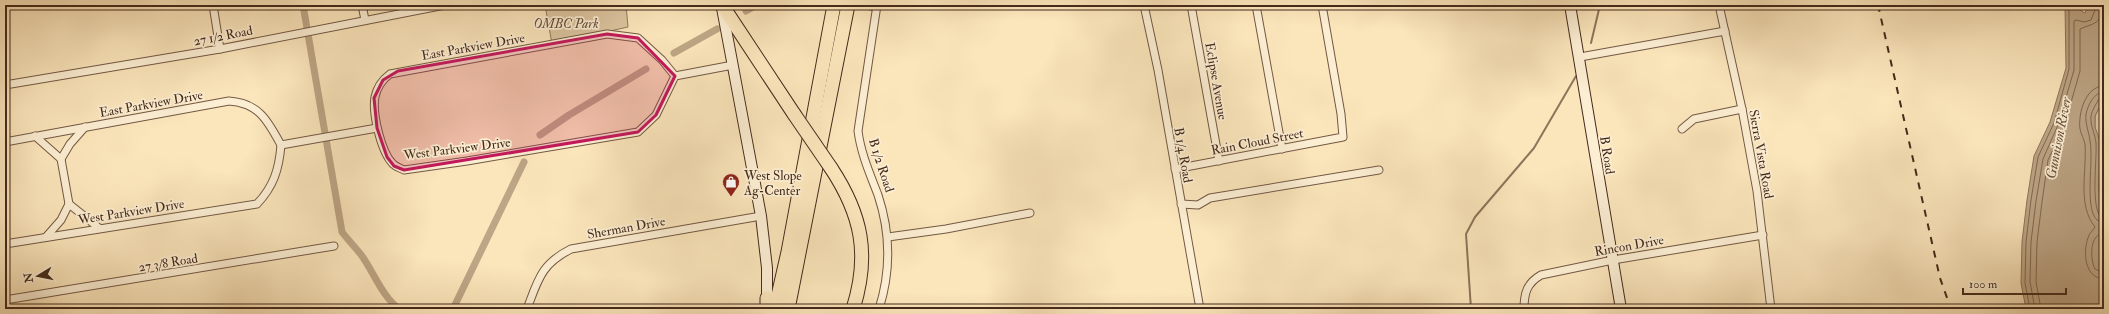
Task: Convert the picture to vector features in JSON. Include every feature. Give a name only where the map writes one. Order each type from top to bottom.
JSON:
[{"type":"highway","points":[[722,5],[831,168],[843,187],[852,207],[862,246],[860,283],[853,309]]},
{"type":"highway","points":[[775,309],[788,252],[834,5]]},
{"type":"highway","points":[[837,5],[839,6],[844,29]]},
{"type":"highway","points":[[788,309],[848,5]]},
{"type":"street","points":[[213,5],[220,49]]},
{"type":"street","points":[[362,5],[365,20]]},
{"type":"street","name":"27 1/2 Road","points":[[5,85],[220,49],[445,5]]},
{"type":"street","points":[[722,5],[761,216],[767,268],[765,306]]},
{"type":"street","points":[[866,5],[877,6]]},
{"type":"street","name":"B 1/4 Road","points":[[1144,5],[1158,70],[1200,309]]},
{"type":"street","name":"Eclipse Avenue","points":[[1191,5],[1219,161]]},
{"type":"street","points":[[1256,5],[1282,149]]},
{"type":"street","name":"Rain Cloud Street","points":[[1175,169],[1343,137],[1341,114],[1322,5]]},
{"type":"street","name":"B Road","points":[[1570,5],[1580,57],[1621,309]]},
{"type":"street","name":"Sierra Vista Road","points":[[1719,5],[1742,109],[1763,235],[1771,309]]},
{"type":"street","name":"B 1/2 Road","points":[[877,6],[858,131],[861,150],[878,196],[888,237],[888,273],[879,309]]},
{"type":"street","points":[[1580,57],[1725,31]]},
{"type":"street","name":"East Parkview Drive","points":[[377,128],[374,98],[383,80],[390,74],[593,36],[607,34],[638,38],[662,60],[675,76]]},
{"type":"street","points":[[675,76],[733,65]]},
{"type":"street","name":"West Parkview Drive","points":[[377,128],[387,157],[394,166],[404,170],[467,161],[638,132],[656,115],[675,76]]},
{"type":"street","name":"East Parkview Drive","points":[[5,142],[229,102],[243,102],[261,113],[281,145]]},
{"type":"street","points":[[1682,129],[1694,118],[1742,109]]},
{"type":"street","points":[[61,159],[70,144],[85,127]]},
{"type":"street","points":[[281,145],[377,128]]},
{"type":"street","points":[[35,136],[61,159],[69,204],[61,220],[46,237]]},
{"type":"street","name":"West Parkview Drive","points":[[5,244],[257,204],[274,182],[280,164],[281,145]]},
{"type":"street","points":[[1181,204],[1198,205],[1210,198],[1380,170]]},
{"type":"street","points":[[69,204],[99,228]]},
{"type":"street","points":[[888,237],[946,229],[1030,213]]},
{"type":"street","name":"Sherman Drive","points":[[527,309],[546,266],[560,254],[571,249],[761,216]]},
{"type":"street","name":"Rincon Drive","points":[[1524,309],[1524,297],[1527,287],[1532,280],[1541,275],[1613,260],[1763,235]]},
{"type":"street","name":"27 3/8 Road","points":[[5,300],[334,246]]},
{"type":"highlighted area","points":[[607,34],[638,38],[675,76],[656,115],[638,132],[404,170],[394,166],[387,157],[377,128],[374,98],[383,80],[398,71]]},
{"type":"green space","name":"OMBC Park","points":[[545,5],[626,5],[628,27],[552,44]]},
{"type":"green space","points":[[2104,98],[2104,222],[2103,224],[2095,116]]},
{"type":"water","name":"Gunnison River","points":[[2065,5],[2079,5],[2078,9],[2085,13],[2088,5],[2104,5],[2104,98],[2095,116],[2095,127],[2100,141],[2099,188],[2103,224],[2101,257],[2104,274],[2104,309],[2026,309],[2021,283],[2022,242],[2027,200],[2034,156],[2050,122],[2066,68]]},
{"type":"waterway","points":[[303,5],[342,232],[362,256],[388,298],[399,309]]},
{"type":"waterway","points":[[746,11],[757,5]]},
{"type":"waterway","points":[[1591,43],[1600,5]]},
{"type":"waterway","points":[[674,53],[717,29]]},
{"type":"waterway","points":[[540,135],[569,115],[646,69]]},
{"type":"waterway","points":[[1471,309],[1466,234],[1475,217],[1534,148],[1576,76]]},
{"type":"waterway","points":[[453,309],[524,162]]},
{"type":"railway","points":[[1878,5],[1940,278],[1951,309]]},
{"type":"place","name":"West Slope Ag-Center","points":[[731,197]]}]
